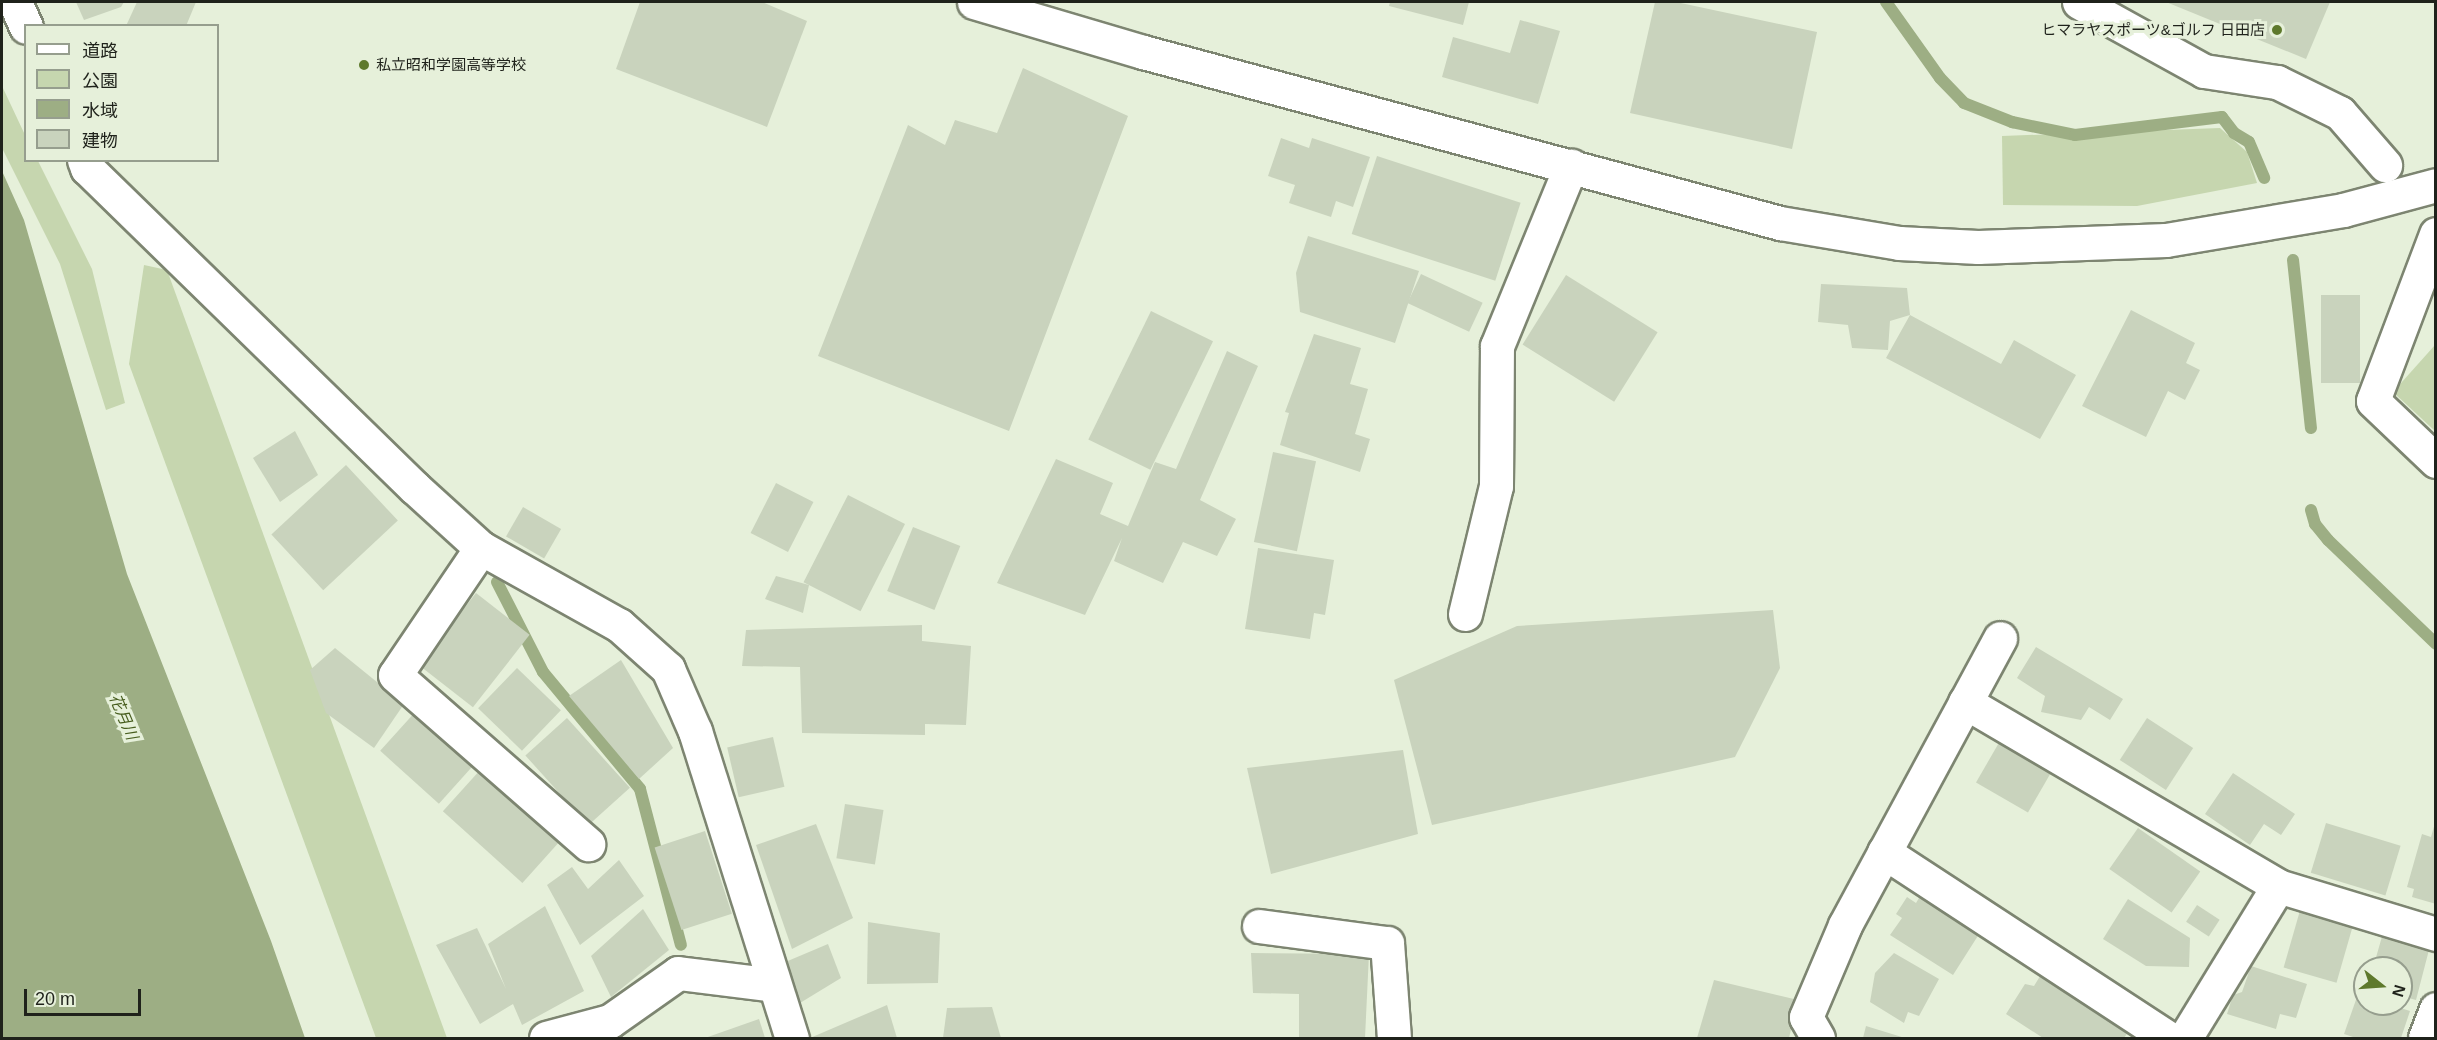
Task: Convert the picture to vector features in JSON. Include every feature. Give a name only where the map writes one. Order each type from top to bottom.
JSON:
[{"type":"street","points":[[15,2],[25,24]]},
{"type":"street","points":[[974,2],[1143,52],[1780,222],[1899,243],[1978,247],[2166,240],[2343,210],[2435,185]]},
{"type":"street","points":[[2079,2],[2204,71],[2277,82],[2340,114],[2385,165]]},
{"type":"street","points":[[85,162],[87,168],[415,488],[481,548],[619,625],[668,669],[695,731],[792,1038]]},
{"type":"street","points":[[1465,614],[1496,486],[1497,346],[1571,166]]},
{"type":"street","points":[[2436,234],[2373,402],[2436,461]]},
{"type":"street","points":[[481,548],[394,675],[588,844]]},
{"type":"street","points":[[1818,1038],[1806,1017],[1845,925],[2000,638]]},
{"type":"street","points":[[1965,702],[2278,885],[2436,934]]},
{"type":"street","points":[[1884,852],[2168,1038]]},
{"type":"street","points":[[2185,1038],[2278,885]]},
{"type":"street","points":[[1259,926],[1387,943],[1394,1038]]},
{"type":"street","points":[[546,1038],[610,1021],[678,973],[774,985]]},
{"type":"street","points":[[2425,1038],[2436,1008]]},
{"type":"green space","points":[[2,86],[24,133],[24,162],[38,162],[92,269],[125,403],[106,410],[60,264],[2,148]]},
{"type":"green space","points":[[2220,128],[2247,152],[2257,183],[2137,206],[2003,205],[2002,136]]},
{"type":"green space","points":[[144,265],[167,270],[447,1038],[376,1038],[129,364]]},
{"type":"green space","points":[[2435,345],[2435,431],[2393,392]]},
{"type":"water","name":"花月川","points":[[2,171],[24,220],[127,574],[271,941],[305,1038],[2,1038]]},
{"type":"building","points":[[76,2],[124,2],[121,7],[84,20]]},
{"type":"building","points":[[137,2],[196,2],[187,24],[127,24]]},
{"type":"building","points":[[640,2],[762,2],[807,21],[767,127],[616,69]]},
{"type":"building","points":[[1390,2],[1469,2],[1463,25],[1389,6]]},
{"type":"building","points":[[1655,2],[1676,2],[1817,32],[1792,149],[1630,113]]},
{"type":"building","name":"ヒマラヤスポーツ&ゴルフ 日田店","points":[[2166,2],[2330,2],[2306,59]]},
{"type":"building","points":[[1520,20],[1560,31],[1538,104],[1442,77],[1453,37],[1510,53]]},
{"type":"building","points":[[1023,68],[1128,116],[1009,431],[818,356],[908,125],[945,145],[955,120],[997,133]]},
{"type":"building","points":[[1281,138],[1309,148],[1312,138],[1370,157],[1353,207],[1336,201],[1331,217],[1289,203],[1295,185],[1268,176]]},
{"type":"building","points":[[1377,156],[1521,203],[1495,281],[1352,234]]},
{"type":"building","points":[[1308,236],[1419,271],[1395,343],[1300,312],[1296,273]]},
{"type":"building","points":[[1421,274],[1483,303],[1469,332],[1407,303]]},
{"type":"building","points":[[1566,275],[1658,332],[1614,402],[1523,345]]},
{"type":"building","points":[[1821,284],[1907,288],[1910,315],[1890,321],[1888,350],[1852,348],[1848,325],[1818,322]]},
{"type":"building","points":[[2321,295],[2360,295],[2360,383],[2321,383]]},
{"type":"building","points":[[2131,310],[2195,343],[2186,363],[2200,370],[2185,400],[2168,391],[2146,437],[2082,406]]},
{"type":"building","points":[[1151,311],[1213,341],[1150,470],[1088,440]]},
{"type":"building","points":[[1910,315],[2001,364],[2014,340],[2076,375],[2040,439],[1886,358]]},
{"type":"building","points":[[1314,334],[1361,348],[1350,384],[1368,389],[1355,434],[1370,439],[1360,472],[1280,445],[1289,413],[1285,412]]},
{"type":"building","points":[[1227,351],[1258,366],[1200,500],[1236,519],[1217,556],[1183,542],[1163,583],[1114,561],[1122,538],[1085,615],[997,583],[1056,459],[1113,483],[1100,514],[1128,526],[1155,462],[1176,469]]},
{"type":"building","points":[[295,431],[318,475],[280,502],[253,458]]},
{"type":"building","points":[[1273,452],[1316,461],[1297,551],[1254,542]]},
{"type":"building","points":[[346,465],[398,521],[323,590],[271,535]]},
{"type":"building","points":[[776,483],[813,502],[788,552],[751,533]]},
{"type":"building","points":[[848,495],[905,524],[861,611],[804,582]]},
{"type":"building","points":[[523,507],[561,529],[544,558],[506,536]]},
{"type":"building","points":[[913,527],[960,546],[934,610],[887,591]]},
{"type":"building","points":[[1258,548],[1334,560],[1325,615],[1314,613],[1310,639],[1245,629]]},
{"type":"building","points":[[776,576],[809,585],[803,613],[765,599]]},
{"type":"building","points":[[476,593],[530,635],[473,707],[419,665]]},
{"type":"building","points":[[1773,610],[1780,668],[1735,757],[1432,825],[1394,680],[1517,626]]},
{"type":"building","points":[[922,625],[922,641],[971,646],[966,725],[925,724],[925,735],[802,733],[800,667],[742,666],[746,630]]},
{"type":"building","points":[[2036,647],[2123,699],[2110,720],[2089,707],[2081,720],[2041,712],[2045,696],[2017,678]]},
{"type":"building","points":[[335,648],[404,704],[374,748],[326,713],[310,670]]},
{"type":"building","points":[[621,660],[673,748],[639,779],[569,696]]},
{"type":"building","points":[[517,668],[561,710],[522,751],[478,708]]},
{"type":"building","points":[[417,710],[476,763],[439,804],[380,751]]},
{"type":"building","points":[[567,718],[630,788],[588,825],[525,755]]},
{"type":"building","points":[[2147,718],[2193,748],[2166,790],[2120,760]]},
{"type":"building","points":[[2004,734],[2056,764],[2028,812],[1976,782]]},
{"type":"building","points":[[773,737],[784,787],[739,797],[727,748]]},
{"type":"building","points":[[1403,750],[1418,834],[1271,874],[1247,768]]},
{"type":"building","points":[[481,769],[561,841],[522,883],[443,811]]},
{"type":"building","points":[[2233,773],[2295,814],[2281,835],[2264,824],[2250,845],[2205,814]]},
{"type":"building","points":[[845,804],[884,810],[875,864],[836,858]]},
{"type":"building","points":[[2326,823],[2401,846],[2385,896],[2311,873]]},
{"type":"building","points":[[2435,823],[2436,904],[2412,897],[2414,889],[2407,887],[2422,834],[2431,837]]},
{"type":"building","points":[[816,824],[853,918],[792,949],[756,845]]},
{"type":"building","points":[[2138,828],[2200,872],[2172,913],[2109,869]]},
{"type":"building","points":[[705,831],[732,914],[681,930],[655,847]]},
{"type":"building","points":[[619,860],[644,896],[580,945],[547,885],[572,867],[588,889]]},
{"type":"building","points":[[1922,893],[1981,931],[1953,975],[1890,935],[1902,918],[1896,914],[1907,897],[1916,903]]},
{"type":"building","points":[[2128,899],[2190,938],[2189,967],[2146,966],[2103,939]]},
{"type":"building","points":[[2197,905],[2220,920],[2209,936],[2186,922]]},
{"type":"building","points":[[545,906],[584,991],[522,1025],[513,1004],[480,1024],[436,945],[477,928],[506,989],[488,944]]},
{"type":"building","points":[[2301,907],[2354,922],[2337,983],[2284,968]]},
{"type":"building","points":[[643,909],[669,950],[611,997],[591,956]]},
{"type":"building","points":[[868,922],[940,933],[938,983],[867,984]]},
{"type":"building","points":[[2383,933],[2430,946],[2416,1000],[2413,999],[2413,956],[2376,956]]},
{"type":"building","points":[[828,944],[841,978],[800,1003],[783,963]]},
{"type":"building","points":[[1251,953],[1369,954],[1365,1038],[1299,1038],[1299,994],[1253,993]]},
{"type":"building","points":[[1894,953],[1939,979],[1919,1016],[1908,1012],[1904,1023],[1870,1002],[1875,973]]},
{"type":"building","points":[[2251,966],[2307,984],[2296,1018],[2280,1014],[2276,1029],[2227,1014],[2233,995],[2242,992]]},
{"type":"building","points":[[2045,968],[2133,1025],[2124,1038],[2043,1038],[2006,1014],[2025,984],[2034,986]]},
{"type":"building","points":[[1714,980],[1798,1000],[1789,1038],[1697,1038]]},
{"type":"building","points":[[887,1005],[897,1038],[810,1038]]},
{"type":"building","points":[[992,1007],[1001,1038],[943,1038],[947,1008]]},
{"type":"building","points":[[2353,1008],[2353,1016],[2408,1016],[2401,1038],[2356,1038],[2344,1034]]},
{"type":"building","points":[[759,1019],[765,1038],[705,1038]]},
{"type":"building","points":[[1866,1026],[1905,1038],[1863,1038]]},
{"type":"waterway","points":[[1886,2],[1940,78],[1964,103],[2012,122],[2075,135],[2222,117],[2234,133],[2249,142],[2264,178]]},
{"type":"waterway","points":[[2293,260],[2311,428]]},
{"type":"waterway","points":[[2311,510],[2315,524],[2328,540],[2436,644]]},
{"type":"waterway","points":[[497,582],[543,672],[640,789],[681,945]]},
{"type":"place","name":"ヒマラヤスポーツ&ゴルフ 日田店","points":[[2277,30]]},
{"type":"place","name":"私立昭和学園高等学校","points":[[364,65]]}]
